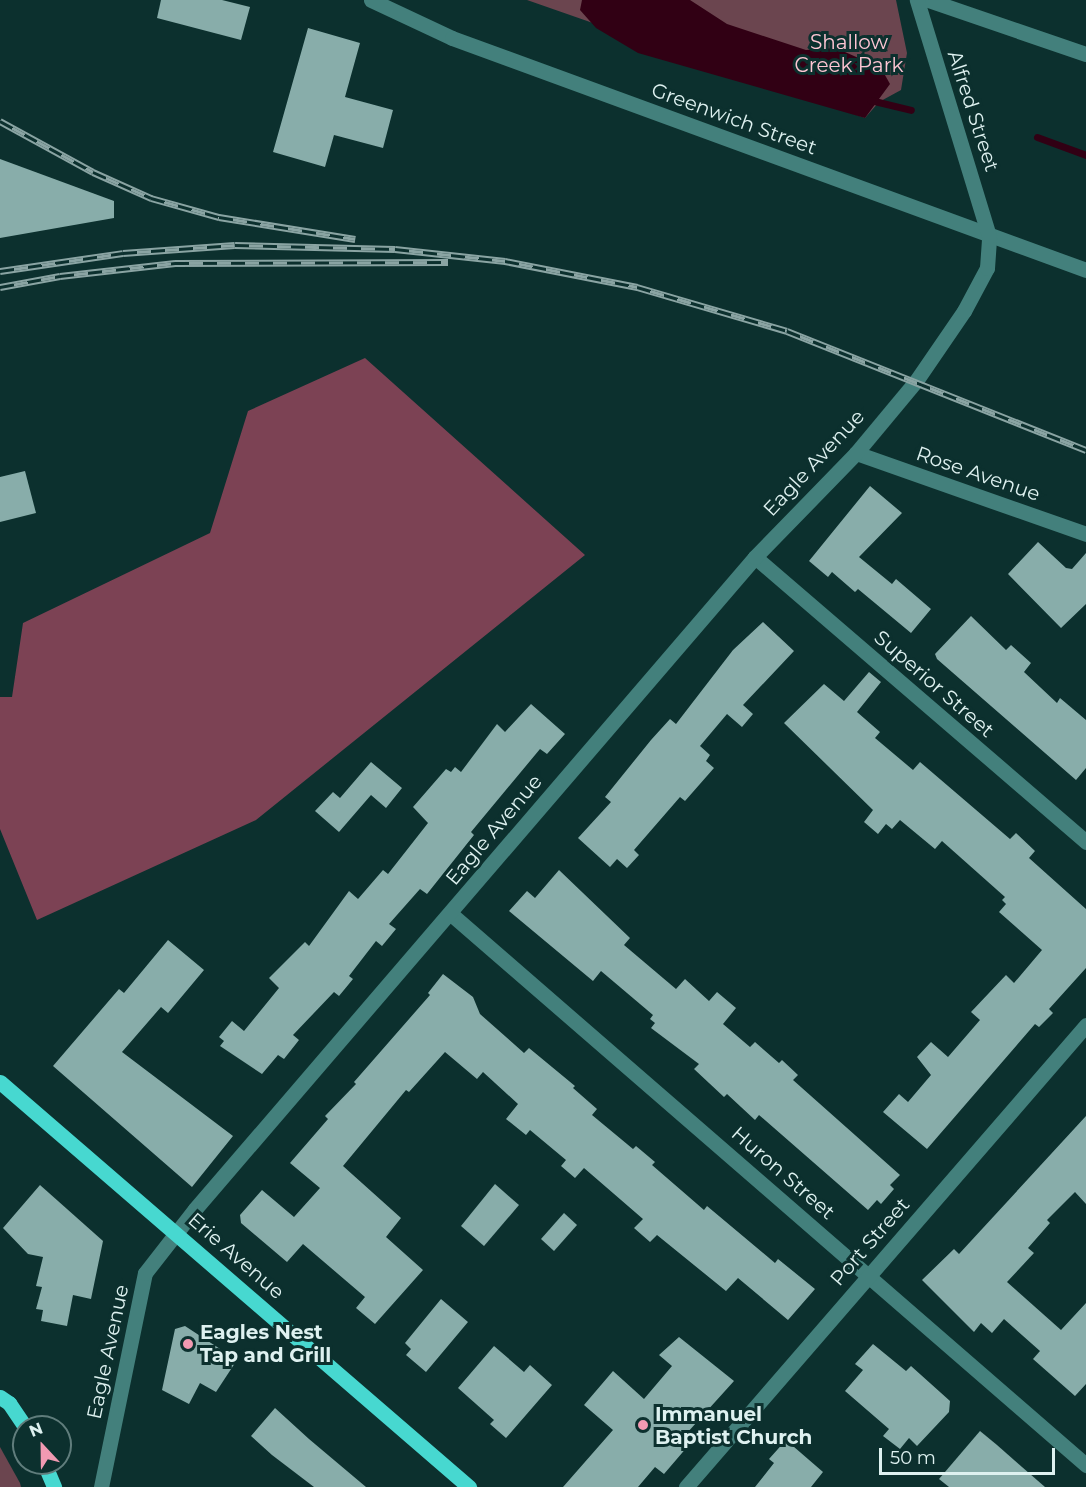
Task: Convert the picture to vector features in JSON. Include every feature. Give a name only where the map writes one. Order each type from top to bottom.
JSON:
[{"type":"main road","name":"Erie Avenue","points":[[0,1082],[469,1487]]},
{"type":"main road","points":[[0,1397],[9,1403],[17,1415]]},
{"type":"street","name":"Greenwich Street","points":[[371,0],[452,38],[1086,270]]},
{"type":"street","name":"Alfred Street","points":[[917,0],[989,236]]},
{"type":"street","points":[[928,0],[1086,54]]},
{"type":"street","name":"Eagle Avenue","points":[[101,1487],[145,1273],[176,1232],[755,557],[856,453],[916,381],[964,311],[987,268],[989,236]]},
{"type":"street","name":"Rose Avenue","points":[[856,453],[1086,534]]},
{"type":"street","name":"Superior Street","points":[[755,557],[1086,843]]},
{"type":"street","name":"Huron Street","points":[[451,914],[1086,1465]]},
{"type":"street","name":"Port Street","points":[[686,1487],[1086,1025]]},
{"type":"green space","name":"Shallow Creek Park","points":[[527,0],[896,0],[907,53],[901,90],[879,102],[865,118]]},
{"type":"green space","points":[[0,1447],[12,1469],[12,1475],[16,1475],[21,1487],[0,1487]]},
{"type":"shaded area","points":[[582,0],[690,0],[727,24],[806,50],[836,48],[881,68],[890,84],[865,118],[638,53],[596,28],[580,10]]},
{"type":"shaded area","points":[[365,358],[585,555],[256,820],[37,920],[0,829],[0,697],[12,697],[23,623],[210,533],[248,411]]},
{"type":"building","points":[[161,0],[222,0],[250,7],[241,40],[157,18]]},
{"type":"building","points":[[308,28],[360,43],[345,97],[393,110],[383,148],[334,135],[325,167],[273,152]]},
{"type":"building","points":[[0,159],[114,201],[114,218],[0,238]]},
{"type":"building","points":[[25,471],[36,513],[0,522],[0,477]]},
{"type":"building","points":[[870,486],[902,513],[859,557],[892,584],[896,579],[931,609],[911,633],[858,589],[855,592],[832,572],[828,577],[809,561]]},
{"type":"building","points":[[1038,542],[1066,568],[1072,569],[1086,553],[1086,604],[1061,628],[1008,574]]},
{"type":"building","points":[[971,616],[1006,650],[1011,645],[1031,663],[1024,672],[1057,703],[1060,698],[1086,720],[1086,768],[1076,780],[937,659],[935,654]]},
{"type":"building","points":[[763,622],[794,651],[743,705],[753,714],[742,727],[727,714],[700,746],[710,755],[706,761],[714,768],[685,801],[680,797],[634,850],[639,855],[627,868],[617,859],[610,867],[578,838],[611,802],[605,797],[651,740],[670,719],[676,724],[733,650]]},
{"type":"building","points":[[869,672],[881,682],[857,712],[880,732],[875,738],[913,770],[920,762],[1010,839],[1016,833],[1035,851],[1029,858],[1086,909],[1086,968],[1049,1009],[1053,1013],[1039,1027],[1035,1024],[927,1149],[883,1112],[899,1094],[908,1102],[931,1075],[917,1057],[931,1042],[948,1057],[980,1020],[971,1012],[1006,975],[1014,983],[1042,950],[999,912],[1006,904],[1002,900],[1005,897],[942,841],[935,849],[900,820],[892,829],[886,824],[878,834],[864,822],[873,810],[784,723],[824,684],[844,701]]},
{"type":"building","points":[[531,704],[565,734],[547,754],[540,749],[471,832],[474,835],[427,894],[420,889],[389,924],[396,929],[382,946],[376,941],[349,976],[353,979],[339,996],[334,992],[293,1035],[299,1040],[284,1059],[278,1055],[262,1074],[220,1046],[224,1041],[219,1037],[232,1021],[244,1031],[279,988],[269,978],[305,942],[309,946],[349,891],[358,899],[383,870],[388,874],[428,823],[413,807],[446,769],[451,772],[455,767],[461,772],[497,724],[505,732]]},
{"type":"building","points":[[371,762],[402,788],[386,808],[371,795],[339,832],[315,811],[333,792],[340,798]]},
{"type":"building","points":[[559,870],[630,938],[624,945],[676,989],[685,979],[709,1001],[717,992],[736,1008],[723,1024],[750,1047],[755,1042],[779,1063],[782,1060],[798,1075],[793,1080],[900,1175],[890,1185],[894,1189],[881,1204],[877,1200],[868,1210],[759,1115],[755,1120],[727,1094],[724,1097],[694,1069],[699,1064],[651,1028],[655,1023],[650,1019],[653,1015],[601,971],[593,981],[509,911],[527,891],[535,898]]},
{"type":"building","points":[[168,940],[204,970],[168,1013],[161,1007],[122,1052],[233,1136],[192,1187],[53,1066],[119,989],[124,993]]},
{"type":"building","points":[[443,974],[473,997],[480,1014],[524,1053],[529,1048],[575,1086],[573,1088],[597,1109],[592,1115],[633,1149],[636,1146],[655,1162],[652,1165],[704,1210],[707,1206],[775,1263],[778,1259],[815,1289],[788,1320],[738,1278],[726,1291],[657,1235],[650,1242],[634,1228],[643,1219],[584,1168],[575,1178],[561,1166],[566,1160],[530,1130],[526,1135],[506,1119],[518,1104],[483,1072],[477,1079],[445,1052],[409,1092],[406,1090],[343,1166],[401,1218],[386,1237],[423,1270],[375,1324],[356,1308],[365,1297],[303,1244],[287,1262],[241,1223],[240,1215],[262,1190],[294,1217],[320,1188],[290,1163],[328,1119],[325,1116],[356,1084],[354,1082],[430,995],[428,993]]},
{"type":"building","points":[[1086,1116],[1086,1204],[1075,1192],[1047,1220],[1050,1223],[1028,1248],[1034,1253],[1007,1282],[1061,1330],[1086,1303],[1086,1384],[1075,1396],[1033,1359],[1040,1351],[1004,1319],[992,1333],[981,1323],[974,1332],[922,1280],[954,1249],[959,1254]]},
{"type":"building","points":[[495,1184],[519,1205],[484,1246],[461,1226]]},
{"type":"building","points":[[40,1185],[103,1241],[91,1299],[73,1295],[67,1326],[41,1321],[43,1310],[36,1309],[42,1287],[36,1286],[43,1257],[28,1254],[3,1228]]},
{"type":"building","points":[[564,1213],[577,1225],[554,1251],[541,1239]]},
{"type":"building","points":[[441,1299],[468,1322],[426,1372],[406,1355],[411,1349],[405,1343]]},
{"type":"building","points":[[185,1326],[237,1360],[216,1392],[200,1383],[189,1404],[162,1390],[175,1329]]},
{"type":"building","name":"Immanuel Baptist Church","points":[[679,1337],[734,1381],[687,1433],[694,1439],[664,1474],[655,1467],[638,1487],[563,1487],[613,1430],[584,1405],[613,1371],[644,1399],[672,1366],[659,1355]]},
{"type":"building","points":[[873,1344],[906,1371],[911,1366],[950,1401],[949,1412],[917,1446],[909,1438],[900,1449],[883,1436],[889,1429],[845,1391],[863,1370],[855,1364]]},
{"type":"building","points":[[494,1346],[524,1372],[530,1365],[552,1385],[506,1438],[490,1424],[494,1420],[458,1388]]},
{"type":"building","points":[[275,1408],[366,1487],[314,1487],[272,1455],[251,1436]]},
{"type":"building","points":[[980,1431],[1045,1487],[949,1487],[939,1479]]},
{"type":"building","points":[[786,1440],[823,1472],[811,1487],[755,1487],[774,1463],[769,1459]]},
{"type":"waterway","points":[[870,100],[911,110]]},
{"type":"waterway","points":[[1037,137],[1086,155]]},
{"type":"railway","points":[[0,121],[93,172],[151,198],[219,217],[355,239]]},
{"type":"railway","points":[[0,271],[123,253],[235,245],[395,249],[505,261],[637,287],[787,331],[1086,450]]},
{"type":"railway","points":[[0,287],[60,276],[175,263],[448,262]]},
{"type":"place","name":"Eagles Nest Tap and Grill","points":[[188,1344]]},
{"type":"place","name":"Immanuel Baptist Church","points":[[643,1425]]}]
